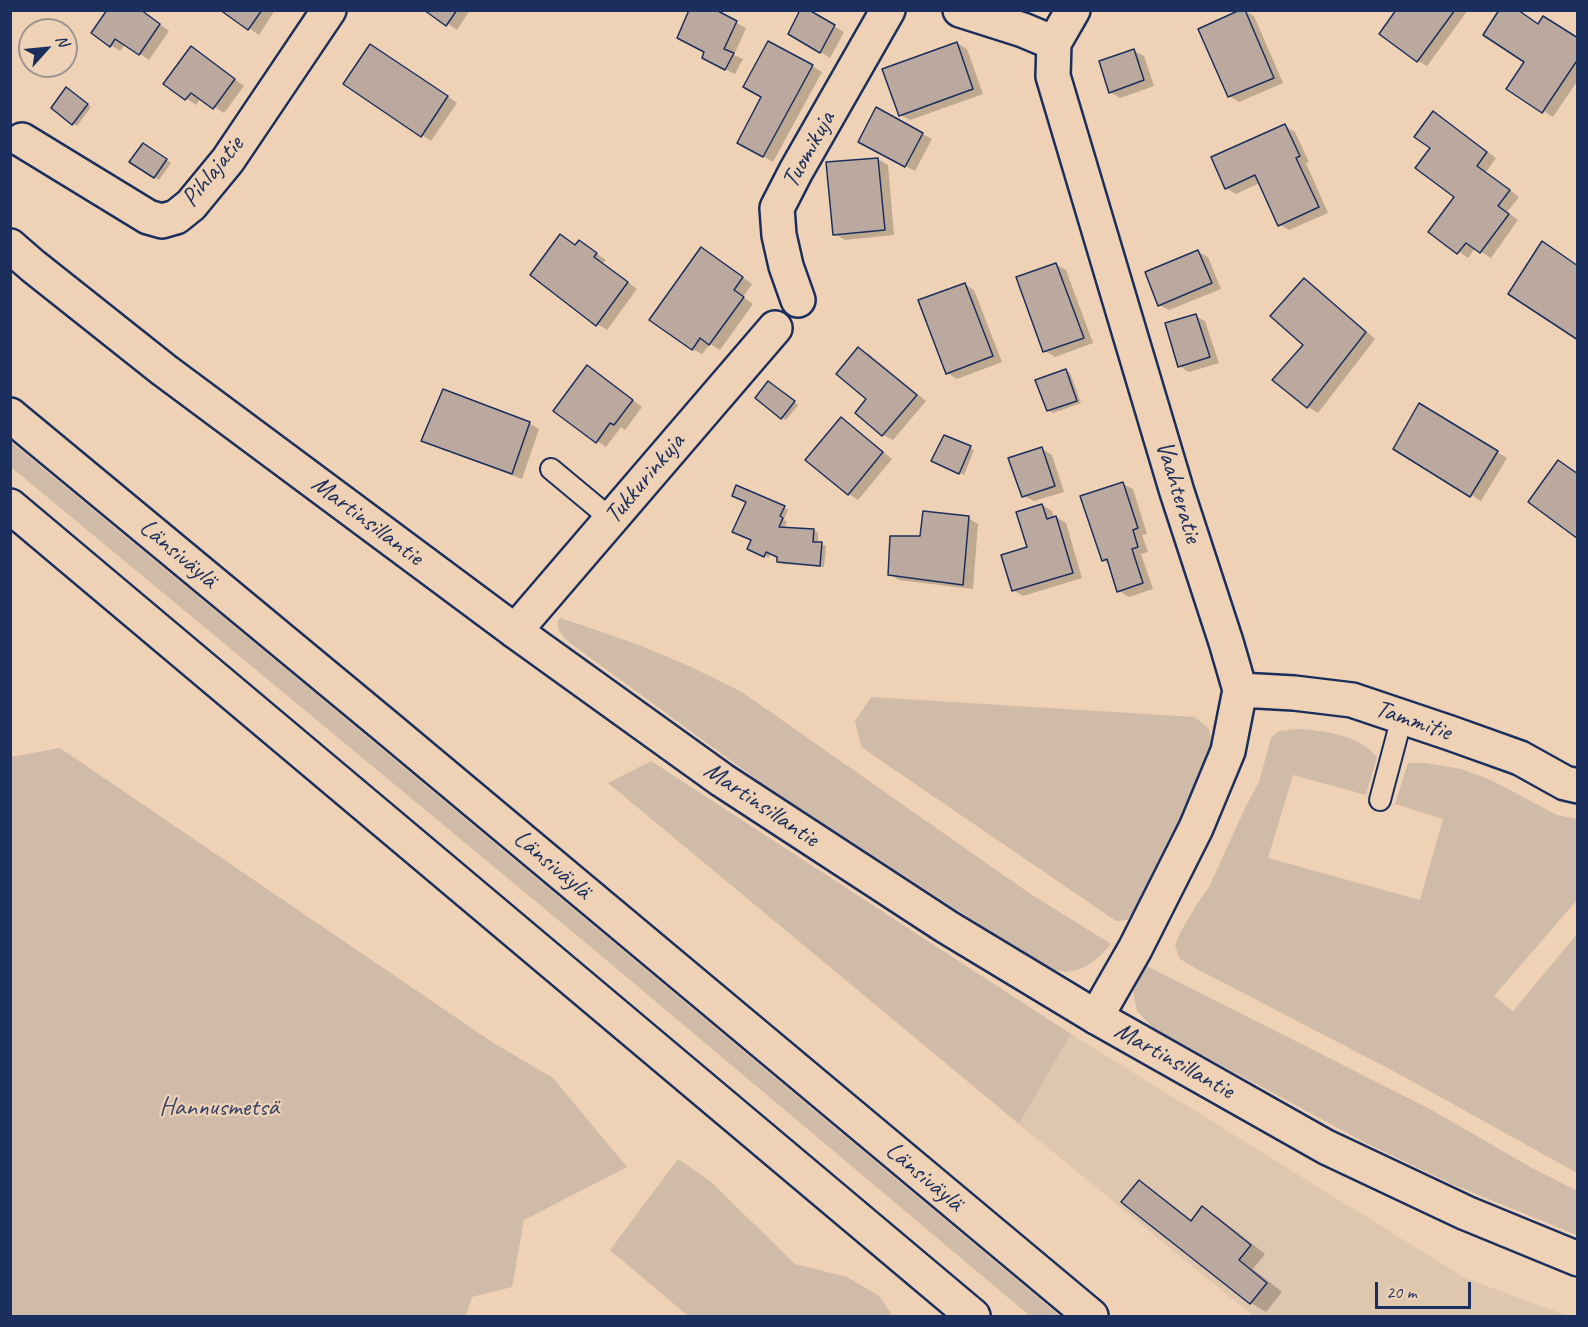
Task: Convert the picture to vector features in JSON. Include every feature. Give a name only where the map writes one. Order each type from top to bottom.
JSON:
[{"type":"main road","name":"Pihlajatie","points":[[16,135],[148,217],[162,221],[176,217],[191,205],[228,160],[329,10]]},
{"type":"main road","name":"Tuomikuja","points":[[798,300],[786,266],[779,235],[777,208],[888,10]]},
{"type":"main road","points":[[960,10],[1023,30],[1054,43],[1073,10]]},
{"type":"main road","name":"Vaahteratie","points":[[1054,43],[1053,76],[1176,492],[1240,690],[1228,752],[1196,828],[1135,949],[1096,1017]]},
{"type":"main road","name":"Martinsillantie","points":[[10,246],[164,370],[515,631],[722,780],[947,927],[1096,1017],[1326,1146],[1466,1213],[1578,1259]]},
{"type":"main road","name":"Tukkurinkuja","points":[[515,631],[775,328]]},
{"type":"main road","name":"Länsiväylä","points":[[10,415],[1091,1317]]},
{"type":"main road","points":[[10,506],[973,1317]]},
{"type":"main road","name":"Tammitie","points":[[1240,690],[1294,693],[1352,700],[1520,758],[1565,783],[1578,786]]},
{"type":"lane","points":[[551,469],[611,519]]},
{"type":"lane","points":[[1380,800],[1402,717]]},
{"type":"shaded area","points":[[1071,1034],[1465,1278],[1568,1316],[1253,1316],[1019,1124]]},
{"type":"green space","points":[[11,442],[1060,1316],[1030,1316],[592,948],[11,467]]},
{"type":"green space","points":[[561,618],[639,645],[742,692],[1029,893],[1111,944],[1093,962],[1070,972],[1053,969],[1031,958],[763,784],[570,643],[558,627],[558,620]]},
{"type":"green space","points":[[871,697],[1195,717],[1209,729],[1213,747],[1146,894],[1127,920],[1116,921],[861,747],[855,721]]},
{"type":"green space","points":[[1297,729],[1340,735],[1361,743],[1377,757],[1366,795],[1293,775],[1268,858],[1420,900],[1443,819],[1395,804],[1408,763],[1425,763],[1461,769],[1491,780],[1557,815],[1577,819],[1577,900],[1494,996],[1513,1011],[1577,934],[1577,1173],[1399,1074],[1180,959],[1175,946],[1180,933],[1209,887],[1259,782],[1271,738],[1279,731]]},
{"type":"green space","name":"Hannusmetsä","points":[[60,748],[492,1042],[553,1078],[627,1167],[524,1220],[512,1287],[472,1297],[466,1316],[11,1316],[11,757]]},
{"type":"green space","points":[[651,761],[1071,1034],[1019,1124],[608,783]]},
{"type":"green space","points":[[1141,963],[1430,1109],[1532,1168],[1577,1191],[1577,1235],[1454,1185],[1366,1143],[1154,1029],[1137,1011],[1132,985]]},
{"type":"green space","points":[[678,1159],[710,1181],[795,1264],[847,1277],[879,1296],[893,1316],[688,1316],[610,1250]]},
{"type":"building","points":[[107,10],[141,10],[160,24],[139,55],[115,39],[110,47],[91,33]]},
{"type":"building","points":[[220,10],[262,10],[248,30]]},
{"type":"building","points":[[424,10],[457,10],[446,26]]},
{"type":"building","points":[[689,10],[716,10],[737,21],[724,49],[734,53],[725,70],[702,58],[704,52],[677,38]]},
{"type":"building","points":[[800,10],[809,10],[835,25],[820,53],[788,34]]},
{"type":"building","points":[[1240,10],[1245,10],[1274,78],[1228,97],[1198,29]]},
{"type":"building","points":[[1396,10],[1455,10],[1417,62],[1379,34]]},
{"type":"building","points":[[1499,10],[1518,10],[1538,24],[1543,16],[1578,38],[1578,62],[1542,113],[1506,89],[1524,62],[1483,35]]},
{"type":"building","points":[[768,41],[813,65],[763,157],[737,143],[761,97],[743,87]]},
{"type":"building","points":[[957,42],[973,89],[899,116],[882,69]]},
{"type":"building","points":[[370,44],[448,96],[421,137],[343,84]]},
{"type":"building","points":[[191,46],[235,79],[213,109],[191,93],[185,100],[163,84]]},
{"type":"building","points":[[1134,49],[1144,80],[1109,93],[1099,61]]},
{"type":"building","points":[[66,87],[88,104],[72,125],[51,108]]},
{"type":"building","points":[[876,107],[923,133],[905,167],[858,142]]},
{"type":"building","points":[[1433,111],[1487,152],[1477,166],[1510,190],[1498,206],[1509,214],[1480,253],[1466,243],[1457,254],[1428,232],[1454,197],[1415,168],[1430,148],[1414,137]]},
{"type":"building","points":[[1285,124],[1300,156],[1296,158],[1319,207],[1278,226],[1255,175],[1225,189],[1211,157]]},
{"type":"building","points":[[143,143],[167,159],[154,178],[129,162]]},
{"type":"building","points":[[878,158],[885,230],[833,235],[826,162]]},
{"type":"building","points":[[560,234],[575,245],[579,240],[597,253],[594,257],[628,282],[596,326],[530,275]]},
{"type":"building","points":[[1542,241],[1578,266],[1578,340],[1508,294]]},
{"type":"building","points":[[701,247],[743,277],[734,290],[744,297],[709,345],[700,338],[692,350],[649,320]]},
{"type":"building","points":[[1198,250],[1212,283],[1158,306],[1145,272]]},
{"type":"building","points":[[1056,263],[1084,338],[1043,352],[1016,277]]},
{"type":"building","points":[[1304,278],[1366,332],[1307,408],[1272,380],[1303,345],[1270,316]]},
{"type":"building","points":[[965,283],[993,356],[946,374],[918,300]]},
{"type":"building","points":[[1196,314],[1210,357],[1178,367],[1165,323]]},
{"type":"building","points":[[858,347],[917,395],[882,436],[855,413],[866,399],[836,374]]},
{"type":"building","points":[[587,365],[633,400],[614,425],[610,423],[596,443],[553,411]]},
{"type":"building","points":[[1066,369],[1077,401],[1047,411],[1035,380]]},
{"type":"building","points":[[768,381],[795,401],[781,419],[755,398]]},
{"type":"building","points":[[443,389],[530,422],[512,474],[421,441]]},
{"type":"building","points":[[1419,403],[1498,451],[1470,497],[1393,449]]},
{"type":"building","points":[[841,417],[883,452],[848,495],[805,460]]},
{"type":"building","points":[[944,435],[971,446],[959,474],[931,461]]},
{"type":"building","points":[[1042,447],[1055,486],[1022,497],[1008,458]]},
{"type":"building","points":[[1558,460],[1578,474],[1578,539],[1528,502]]},
{"type":"building","points":[[1123,482],[1138,528],[1133,530],[1138,547],[1132,549],[1143,583],[1117,592],[1107,559],[1102,561],[1080,496]]},
{"type":"building","points":[[736,485],[785,506],[780,516],[783,518],[779,527],[814,529],[813,542],[822,542],[820,566],[777,562],[777,557],[766,552],[764,557],[747,549],[751,540],[732,532],[746,502],[732,496]]},
{"type":"building","points":[[1042,504],[1047,519],[1056,516],[1073,573],[1012,591],[1001,555],[1027,547],[1016,512]]},
{"type":"building","points":[[923,511],[969,516],[963,585],[888,575],[890,536],[920,536]]},
{"type":"building","points":[[1139,1180],[1191,1221],[1202,1206],[1251,1245],[1239,1260],[1267,1283],[1250,1304],[1121,1202]]}]
